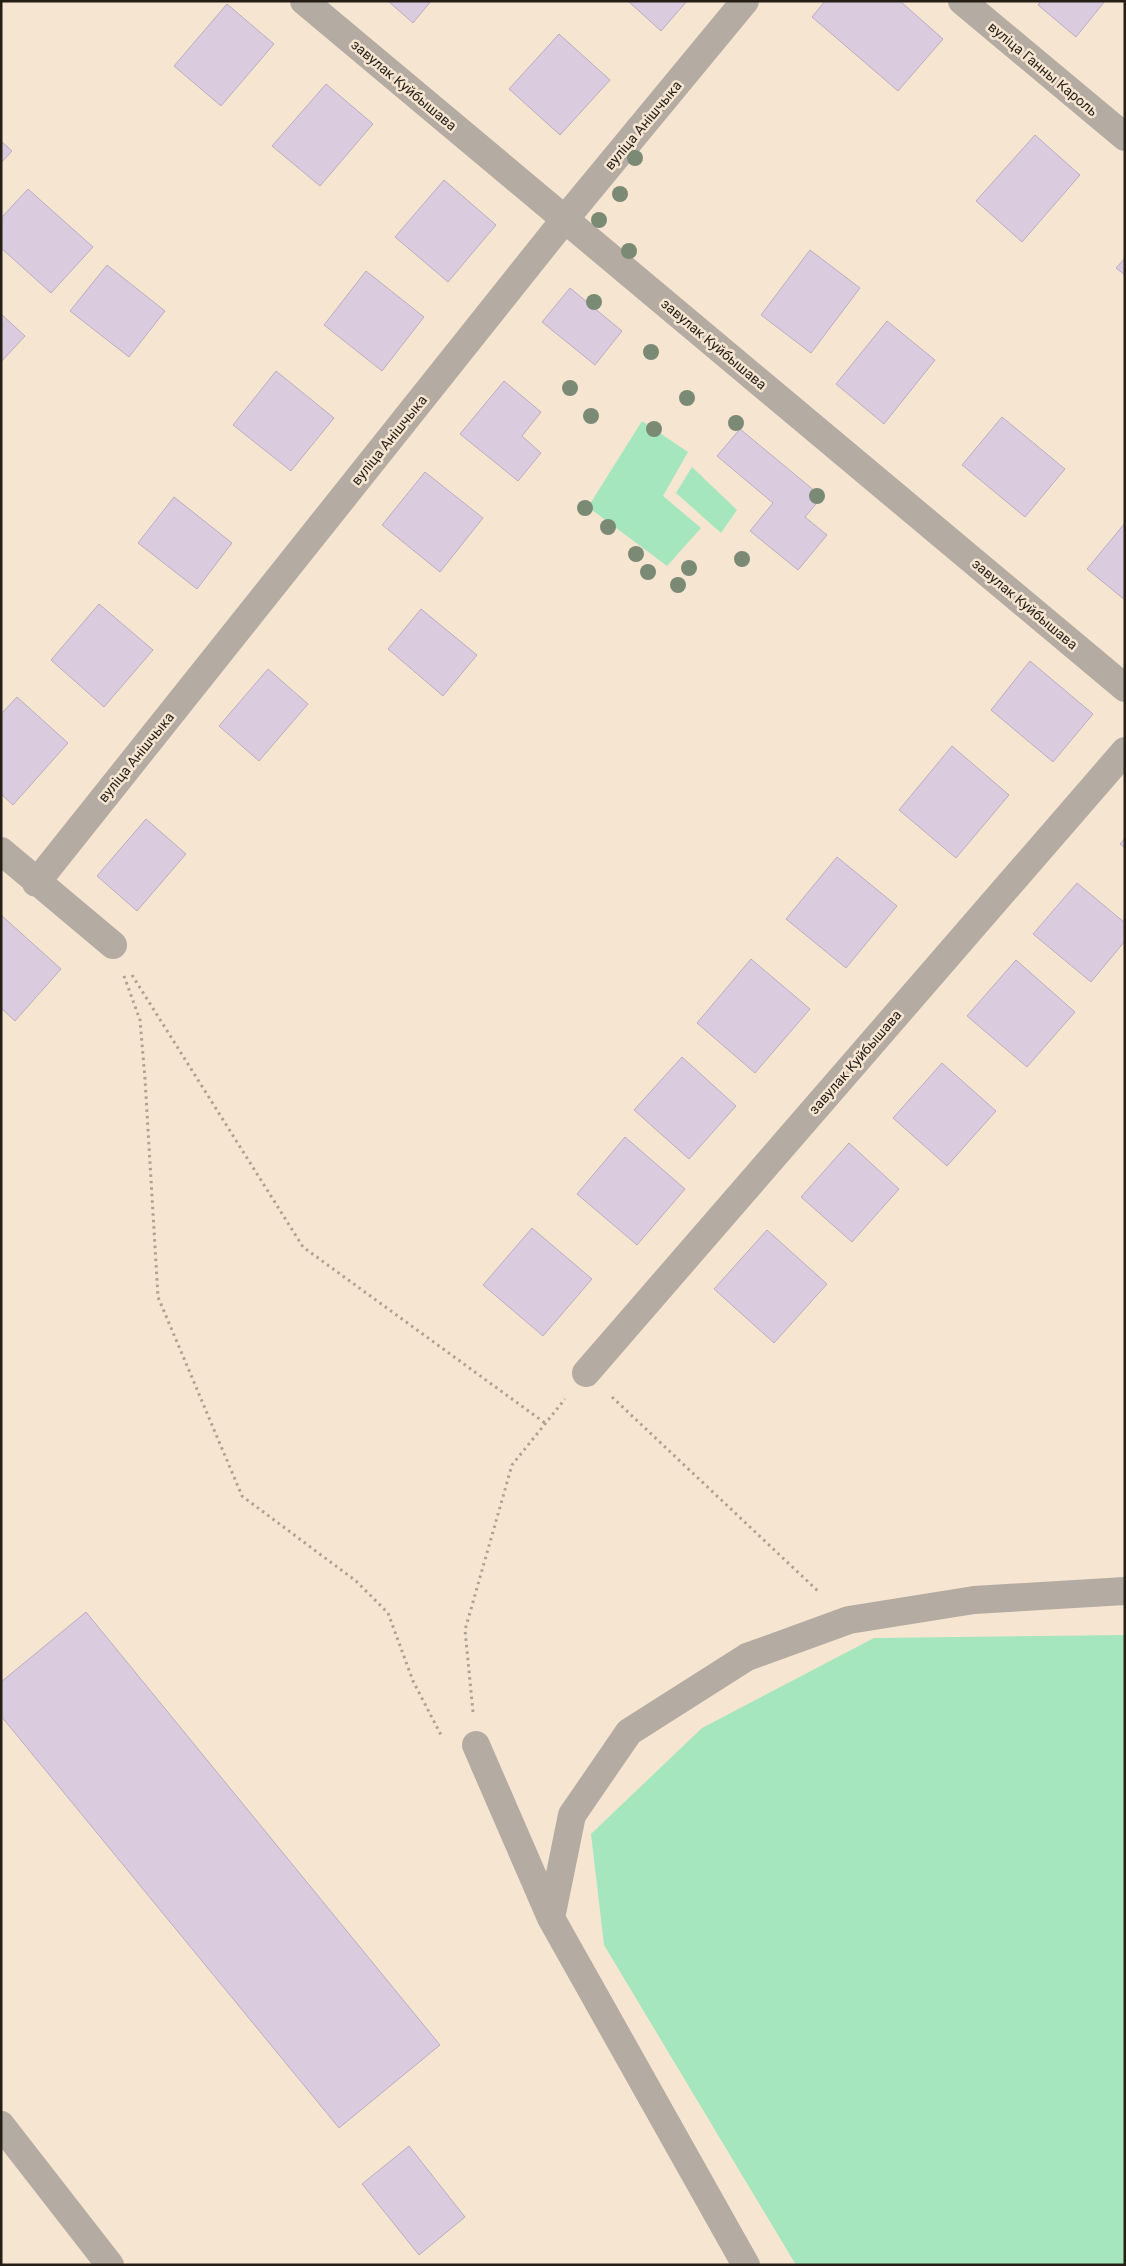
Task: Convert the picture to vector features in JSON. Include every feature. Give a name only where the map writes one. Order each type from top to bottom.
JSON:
[{"type":"street","name":"завулак Куйбышава","points":[[304,1],[1125,688]]},
{"type":"street","name":"вуліца Анішчыка","points":[[36,883],[565,219],[745,1]]},
{"type":"street","name":"вуліца Ганны Кароль","points":[[962,1],[1125,136]]},
{"type":"street","name":"завулак Куйбышава","points":[[586,1373],[1125,751]]},
{"type":"street","points":[[1,851],[36,883],[113,945]]},
{"type":"street","points":[[551,1918],[572,1815],[629,1732],[746,1657],[849,1620],[974,1600],[1125,1591]]},
{"type":"street","points":[[476,1745],[551,1918],[746,2265]]},
{"type":"street","points":[[1,2125],[110,2265]]},
{"type":"path","points":[[113,945],[303,1247],[545,1423]]},
{"type":"path","points":[[113,945],[140,1020],[158,1297],[242,1496],[356,1581],[388,1613],[413,1681],[445,1741]]},
{"type":"path","points":[[476,1745],[465,1630],[512,1465],[586,1373],[849,1620]]},
{"type":"green space","points":[[642,421],[688,452],[663,496],[701,528],[667,566],[588,507]]},
{"type":"green space","points":[[692,467],[737,510],[721,533],[676,493]]},
{"type":"green space","points":[[1125,1635],[1125,2265],[796,2265],[604,1945],[591,1834],[702,1728],[874,1638]]},
{"type":"building","points":[[388,1],[431,1],[413,23]]},
{"type":"building","points":[[628,1],[687,1],[661,31]]},
{"type":"building","points":[[825,1],[900,1],[943,39],[898,91],[812,17]]},
{"type":"building","points":[[1041,1],[1105,1],[1076,37],[1038,5]]},
{"type":"building","points":[[227,4],[274,44],[221,106],[174,66]]},
{"type":"building","points":[[559,34],[610,80],[560,135],[509,89]]},
{"type":"building","points":[[326,84],[373,124],[320,186],[272,146]]},
{"type":"building","points":[[1035,135],[1080,175],[1022,242],[976,201]]},
{"type":"building","points":[[1,141],[12,151],[1,163]]},
{"type":"building","points":[[444,180],[496,225],[448,282],[395,237]]},
{"type":"building","points":[[28,189],[93,247],[51,293],[1,248],[1,218]]},
{"type":"building","points":[[810,250],[860,288],[811,353],[761,315]]},
{"type":"building","points":[[1125,258],[1125,275],[1116,268]]},
{"type":"building","points":[[107,265],[165,311],[129,357],[70,311]]},
{"type":"building","points":[[366,271],[424,317],[382,371],[324,325]]},
{"type":"building","points":[[570,288],[622,331],[595,365],[542,322]]},
{"type":"building","points":[[1,314],[25,336],[1,362]]},
{"type":"building","points":[[887,321],[935,360],[884,424],[836,384]]},
{"type":"building","points":[[276,371],[334,418],[291,471],[233,425]]},
{"type":"building","points":[[504,381],[541,412],[522,436],[541,453],[518,481],[460,434]]},
{"type":"building","points":[[1002,417],[1065,469],[1025,517],[962,465]]},
{"type":"building","points":[[740,429],[822,497],[805,517],[827,535],[798,570],[750,531],[773,503],[717,456]]},
{"type":"building","points":[[425,472],[483,518],[440,572],[382,525]]},
{"type":"building","points":[[174,497],[232,543],[197,589],[138,543]]},
{"type":"building","points":[[1125,523],[1125,600],[1087,569]]},
{"type":"building","points":[[99,604],[153,650],[104,707],[51,660]]},
{"type":"building","points":[[421,609],[477,655],[443,696],[388,649]]},
{"type":"building","points":[[1030,661],[1093,714],[1053,762],[991,710]]},
{"type":"building","points":[[268,669],[308,704],[259,761],[219,726]]},
{"type":"building","points":[[17,697],[68,743],[13,805],[1,794],[1,714]]},
{"type":"building","points":[[952,746],[1009,795],[956,858],[899,810]]},
{"type":"building","points":[[146,819],[186,854],[137,911],[97,876]]},
{"type":"building","points":[[1125,838],[1125,848],[1120,844]]},
{"type":"building","points":[[837,857],[897,906],[846,968],[786,919]]},
{"type":"building","points":[[1077,883],[1125,923],[1125,941],[1091,982],[1033,934]]},
{"type":"building","points":[[1,915],[61,969],[15,1021],[1,1008]]},
{"type":"building","points":[[751,959],[810,1009],[755,1073],[697,1023]]},
{"type":"building","points":[[1016,960],[1075,1012],[1027,1067],[967,1016]]},
{"type":"building","points":[[682,1057],[736,1106],[689,1159],[634,1110]]},
{"type":"building","points":[[942,1063],[996,1111],[947,1166],[893,1118]]},
{"type":"building","points":[[625,1137],[685,1189],[637,1245],[577,1194]]},
{"type":"building","points":[[849,1143],[899,1189],[852,1242],[801,1197]]},
{"type":"building","points":[[532,1228],[592,1279],[543,1336],[483,1285]]},
{"type":"building","points":[[767,1230],[827,1284],[774,1343],[714,1289]]},
{"type":"building","points":[[86,1612],[440,2045],[339,2128],[1,1716],[1,1682]]},
{"type":"building","points":[[409,2146],[465,2217],[419,2255],[362,2184]]}]
